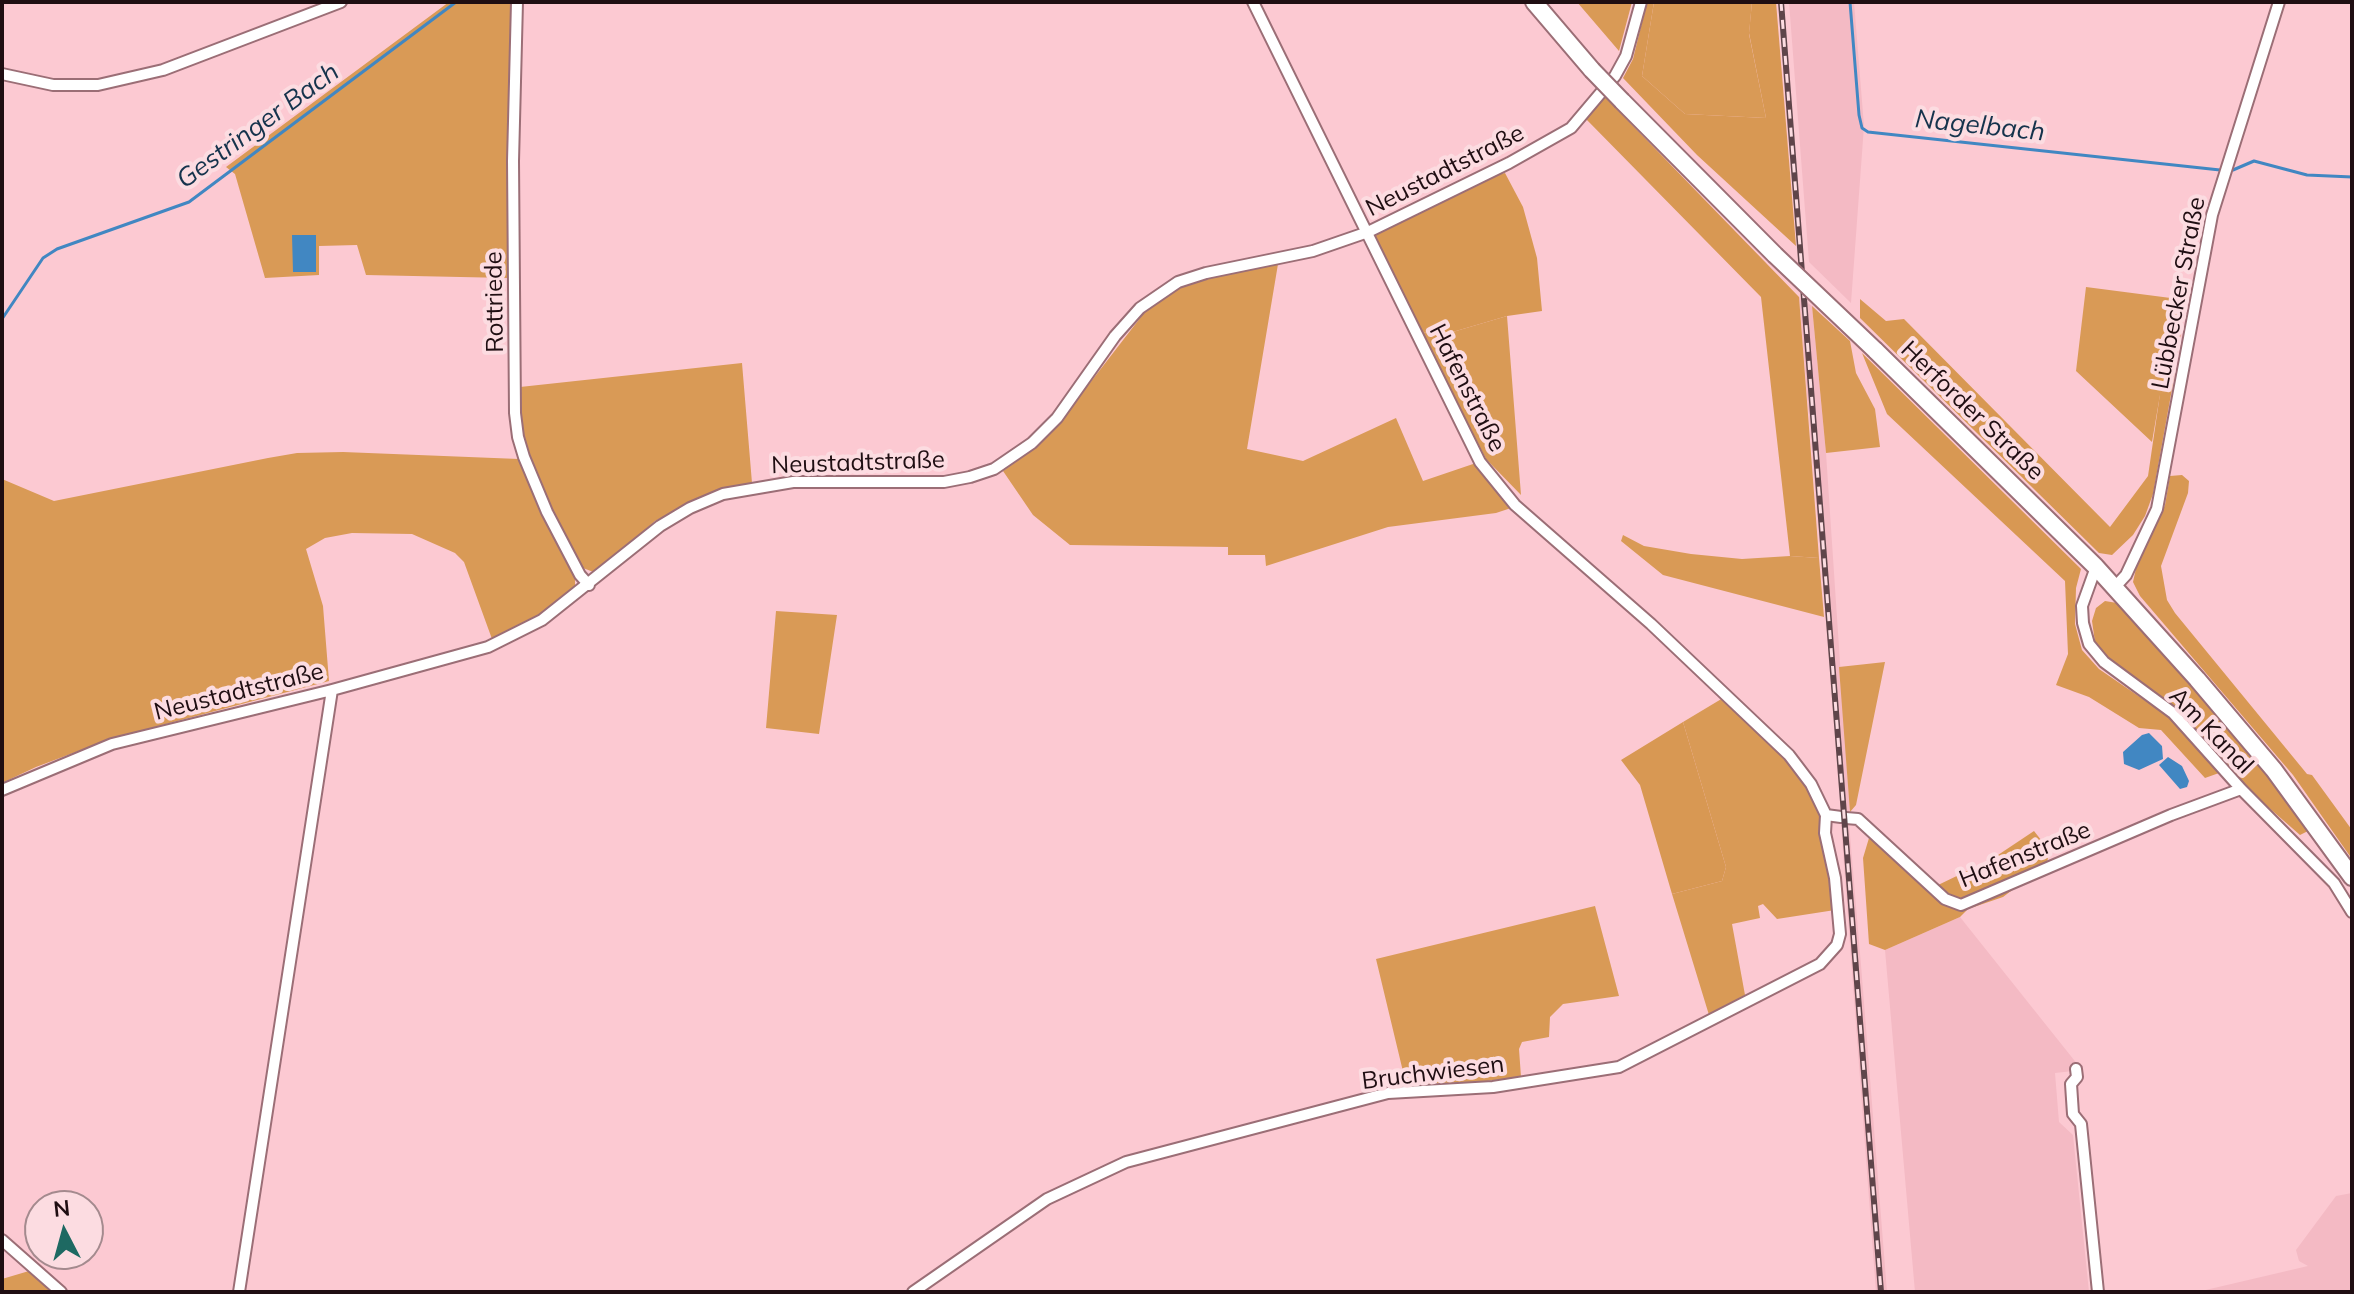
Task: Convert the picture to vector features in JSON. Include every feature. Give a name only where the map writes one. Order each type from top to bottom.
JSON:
[{"type":"main road","name":"Herforder Straße","points":[[1534,2],[1592,70],[1775,255],[2096,567],[2274,770],[2352,877]]},
{"type":"street","points":[[2,74],[53,85],[98,85],[163,70],[341,2]]},
{"type":"street","name":"Rottriede","points":[[517,2],[513,161],[515,413],[524,457],[547,512],[580,575],[589,585]]},
{"type":"street","name":"Hafenstraße","points":[[1253,2],[1480,462],[1515,505],[1651,624],[1789,755],[1811,784],[1826,815],[1858,819],[1945,899],[1961,905],[2171,815],[2241,789]]},
{"type":"street","name":"Neustadtstraße","points":[[2,790],[112,744],[332,690],[488,647],[542,620],[589,585],[646,535],[690,508],[723,494],[793,482],[944,482],[994,469],[1032,443],[1057,418],[1115,336],[1140,308],[1178,282],[1206,273],[1313,251],[1368,232],[1509,163],[1571,128],[1615,76],[1626,56],[1641,2]]},
{"type":"street","name":"Lübbecker Straße","points":[[2114,588],[2126,575],[2157,509],[2212,215],[2279,2]]},
{"type":"street","name":"Am Kanal","points":[[2096,567],[2082,606],[2089,644],[2104,662],[2173,713],[2241,789],[2334,883],[2352,912]]},
{"type":"street","points":[[239,1292],[332,690]]},
{"type":"street","name":"Bruchwiesen","points":[[913,1292],[1047,1199],[1126,1162],[1388,1093],[1493,1087],[1619,1067],[1820,964],[1837,945],[1840,934],[1835,878],[1825,833],[1826,815]]},
{"type":"street","points":[[2076,1069],[2077,1077],[2071,1084],[2073,1114],[2081,1124],[2098,1292]]},
{"type":"street","points":[[2,1240],[61,1292]]},
{"type":"shaded area","points":[[449,2],[513,2],[508,278],[366,275],[357,245],[319,246],[319,275],[265,278],[235,174],[226,167]]},
{"type":"shaded area","points":[[1577,2],[1632,2],[1619,51]]},
{"type":"shaded area","points":[[1647,2],[1654,2],[1642,76],[1685,114],[1766,118],[1749,33],[1752,2],[1776,2],[1796,246],[1697,155],[1623,78],[1633,59]]},
{"type":"shaded area","points":[[1654,2],[1752,2],[1749,34],[1766,118],[1685,114],[1642,76]]},
{"type":"shaded area","points":[[1789,2],[1854,2],[1864,126],[1851,303],[1809,262]]},
{"type":"shaded area","points":[[1605,97],[1799,297],[1819,558],[1790,556],[1761,297],[1586,119]]},
{"type":"shaded area","points":[[1505,173],[1523,207],[1537,258],[1542,311],[1507,316],[1439,336],[1420,331],[1371,233],[1490,176]]},
{"type":"shaded area","points":[[1278,264],[1247,449],[1303,461],[1396,418],[1423,481],[1476,463],[1511,508],[1496,513],[1388,527],[1266,566],[1265,555],[1228,555],[1228,547],[1070,545],[1033,515],[1003,471],[1035,448],[1062,419],[1144,313],[1180,287]]},
{"type":"shaded area","points":[[2086,287],[2186,300],[2172,389],[2160,395],[2152,442],[2076,371]]},
{"type":"shaded area","points":[[1799,297],[1812,306],[1826,453],[1850,812],[1846,813],[1842,812]]},
{"type":"shaded area","points":[[1860,299],[1886,321],[1904,319],[2110,527],[2148,476],[2160,394],[2172,389],[2153,494],[2145,516],[2133,535],[2112,555],[2099,553],[1860,318]]},
{"type":"shaded area","points":[[1812,306],[1850,341],[1856,373],[1875,409],[1880,447],[1826,453]]},
{"type":"shaded area","points":[[1507,316],[1521,495],[1486,459],[1420,331],[1439,336]]},
{"type":"shaded area","points":[[1862,353],[2081,569],[2076,588],[2075,624],[2082,650],[2099,669],[2169,717],[2219,773],[2205,778],[2161,730],[2139,728],[2089,697],[2056,685],[2068,654],[2065,581],[1887,414]]},
{"type":"shaded area","points":[[742,363],[752,483],[716,490],[655,521],[596,573],[583,568],[528,455],[519,427],[520,387]]},
{"type":"shaded area","points":[[297,453],[519,459],[545,518],[575,572],[575,589],[539,616],[492,639],[464,562],[455,553],[412,534],[352,533],[325,538],[306,549],[323,606],[329,681],[113,738],[2,783],[2,479],[54,501]]},
{"type":"shaded area","points":[[2182,475],[2189,481],[2188,493],[2161,566],[2167,600],[2307,774],[2312,775],[2352,830],[2352,859],[2293,775],[2140,596],[2133,582],[2137,564],[2165,505],[2170,476]]},
{"type":"shaded area","points":[[1623,535],[1644,546],[1691,554],[1742,559],[1819,558],[1824,617],[1663,575],[1621,541]]},
{"type":"shaded area","points":[[2105,601],[2117,603],[2247,748],[2310,830],[2300,835],[2243,785],[2177,711],[2108,661],[2095,642],[2092,621],[2096,608]]},
{"type":"shaded area","points":[[776,611],[837,615],[819,734],[766,728]]},
{"type":"shaded area","points":[[1885,662],[1856,805],[1850,812],[1839,667]]},
{"type":"shaded area","points":[[1723,698],[1788,759],[1809,787],[1817,804],[1835,910],[1777,919],[1763,904],[1758,906],[1760,918],[1732,924],[1745,995],[1709,1015],[1672,894],[1722,881],[1726,867],[1683,722]]},
{"type":"shaded area","points":[[1683,722],[1726,867],[1722,881],[1672,894],[1640,785],[1621,760]]},
{"type":"shaded area","points":[[1849,823],[1887,1292],[1876,1292],[1841,825]]},
{"type":"shaded area","points":[[2034,831],[2049,850],[2047,864],[2003,897],[1968,909],[1960,917],[1885,950],[1869,944],[1863,858],[1869,838],[1880,832],[1936,886],[1992,859]]},
{"type":"shaded area","points":[[1595,906],[1619,996],[1563,1004],[1550,1017],[1549,1037],[1522,1042],[1519,1049],[1521,1077],[1406,1084],[1376,959]]},
{"type":"shaded area","points":[[1960,917],[2082,1070],[2055,1073],[2059,1122],[2073,1135],[2089,1292],[1915,1292],[1885,950]]},
{"type":"shaded area","points":[[2352,1193],[2352,1292],[2197,1292],[2308,1266],[2299,1261],[2296,1250],[2336,1196]]},
{"type":"shaded area","points":[[29,1271],[52,1292],[2,1292],[2,1279]]},
{"type":"water","points":[[292,235],[316,235],[316,272],[293,272]]},
{"type":"water","points":[[2149,733],[2162,746],[2163,759],[2139,770],[2124,764],[2123,752],[2142,735]]},
{"type":"water","points":[[2168,757],[2182,766],[2189,781],[2187,787],[2180,789],[2159,765]]},
{"type":"waterway","name":"Gestringer Bach","points":[[2,319],[43,258],[57,249],[189,202],[456,2]]},
{"type":"waterway","name":"Nagelbach","points":[[1850,2],[1859,115],[1862,128],[1868,132],[2220,170]]},
{"type":"waterway","name":"Nagelbach","points":[[2233,170],[2254,161],[2307,175],[2352,177]]},
{"type":"railway","points":[[1781,2],[1881,1292]]}]
